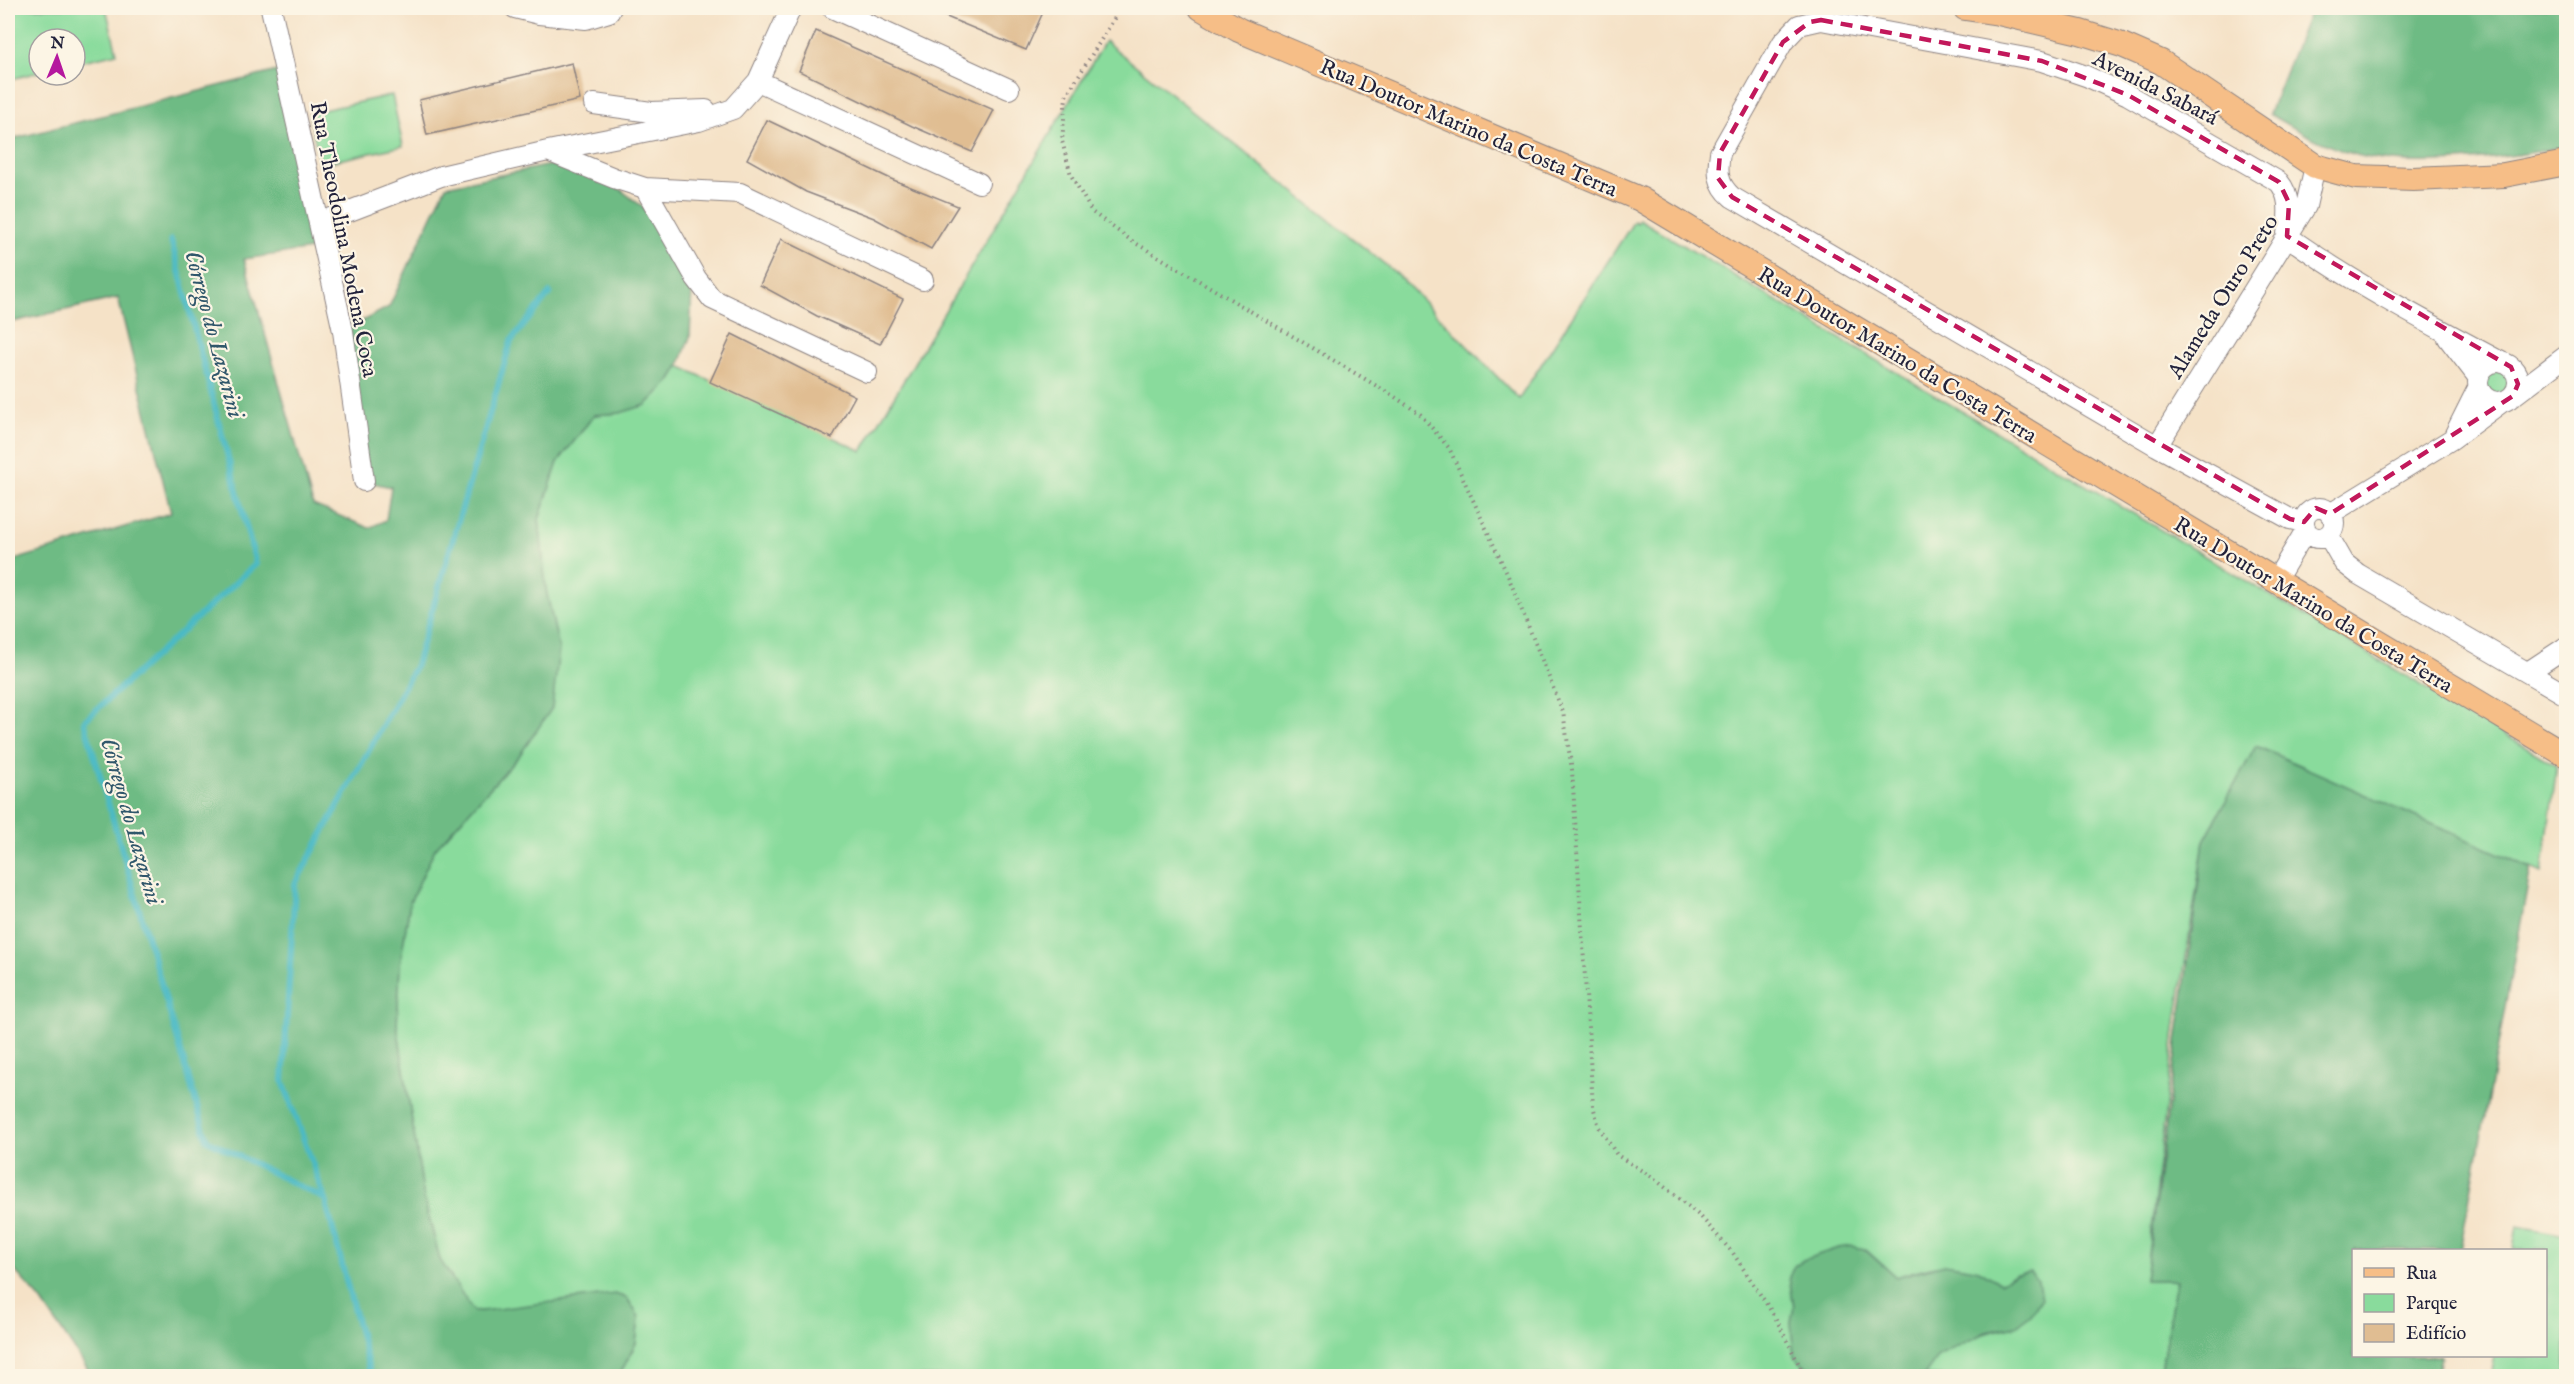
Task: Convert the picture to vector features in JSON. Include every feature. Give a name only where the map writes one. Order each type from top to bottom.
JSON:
[{"type":"main road","name":"Rua Doutor Marino da Costa Terra","points":[[1201,8],[1222,22],[1250,35],[1640,199],[2566,755]]},
{"type":"main road","points":[[1965,8],[2000,10],[2122,45],[2161,62],[2315,166],[2356,177],[2413,179],[2504,175],[2566,163]]},
{"type":"street","name":"Rua Theodolina Modena Coca","points":[[271,8],[321,222],[343,331],[364,481]]},
{"type":"street","points":[[515,8],[539,14],[586,20],[609,12],[611,8]]},
{"type":"street","points":[[321,222],[441,176],[548,151],[699,121],[733,109],[758,81],[791,8]]},
{"type":"street","points":[[832,8],[1009,89]]},
{"type":"street","name":"Avenida Sabará","points":[[2157,446],[1732,197],[1723,189],[1718,178],[1720,153],[1783,42],[1799,26],[1821,20],[2042,61],[2128,95],[2279,182],[2285,190],[2289,203],[2287,236]]},
{"type":"street","points":[[758,81],[979,183]]},
{"type":"street","points":[[594,104],[651,112],[733,109]]},
{"type":"street","points":[[548,151],[645,188],[740,193],[924,280]]},
{"type":"street","name":"Alameda Ouro Preto","points":[[2157,446],[2306,206],[2315,166]]},
{"type":"street","points":[[645,188],[696,278],[712,299],[867,372]]},
{"type":"street","points":[[2287,236],[2310,253],[2443,331],[2507,365],[2515,372],[2518,384],[2508,399],[2496,403],[2485,398],[2478,382],[2443,331]]},
{"type":"street","points":[[2452,438],[2485,367],[2497,362],[2507,365],[2564,358]]},
{"type":"street","points":[[2330,514],[2452,438],[2564,358]]},
{"type":"street","points":[[2157,446],[2305,526],[2313,537],[2328,535]]},
{"type":"street","points":[[2276,580],[2305,526],[2305,517],[2312,510],[2322,508],[2330,514],[2333,527],[2328,535]]},
{"type":"street","points":[[2328,535],[2344,563],[2358,574],[2566,695]]},
{"type":"street","points":[[2528,672],[2566,647]]},
{"type":"path","points":[[1121,8],[1066,96],[1062,141],[1071,175],[1092,212],[1132,241],[1392,394],[1420,414],[1449,448],[1508,576],[1563,712],[1572,770],[1593,1106],[1599,1127],[1617,1155],[1655,1179],[1701,1217],[1733,1253],[1775,1317],[1805,1377]]},
{"type":"highlighted area","points":[[1821,20],[2042,61],[2128,95],[2279,182],[2289,203],[2287,236],[2511,367],[2518,384],[2513,396],[2330,514],[2316,508],[2304,522],[2290,519],[1732,197],[1718,178],[1720,153],[1783,42],[1810,22]]},
{"type":"green space","points":[[8,8],[106,8],[117,53],[87,60],[87,27],[27,27],[27,75],[8,80]]},
{"type":"green space","points":[[2311,8],[2566,8],[2566,146],[2493,158],[2412,162],[2352,154],[2303,133],[2269,114]]},
{"type":"green space","points":[[1105,41],[1397,274],[1519,399],[1634,221],[1637,223],[1639,219],[2557,766],[2542,873],[2256,746],[2204,841],[2176,1022],[2145,1280],[2176,1280],[2160,1376],[1924,1376],[1930,1365],[1950,1348],[1977,1336],[2016,1326],[2016,1274],[2000,1283],[1973,1270],[1949,1265],[1896,1277],[1865,1249],[1838,1248],[1789,1277],[1794,1306],[1791,1322],[1794,1355],[1818,1376],[619,1376],[636,1343],[639,1317],[627,1298],[473,1312],[440,1260],[424,1198],[397,1025],[400,964],[410,902],[435,848],[519,756],[559,649],[546,590],[539,519],[558,462],[594,415],[620,413],[670,381],[679,366],[862,451]]},
{"type":"green space","points":[[285,69],[326,247],[244,259],[313,505],[369,528],[386,520],[391,487],[364,481],[343,331],[389,307],[446,186],[550,165],[612,183],[644,208],[692,287],[690,337],[679,366],[670,381],[646,405],[620,413],[594,415],[558,462],[539,519],[546,590],[559,649],[552,708],[519,756],[435,849],[410,902],[400,964],[397,1025],[424,1198],[440,1260],[474,1312],[615,1294],[627,1298],[639,1317],[636,1343],[619,1376],[92,1376],[41,1300],[8,1263],[8,562],[171,513],[118,298],[8,323],[8,140]]},
{"type":"green space","points":[[392,95],[403,146],[320,164],[309,113]]},
{"type":"green space","points":[[2498,369],[2508,373],[2512,383],[2508,393],[2498,397],[2488,393],[2484,383],[2488,373]]},
{"type":"green space","points":[[2256,746],[2531,868],[2460,1249],[2352,1249],[2352,1357],[2441,1357],[2437,1376],[2160,1376],[2176,1280],[2145,1280],[2204,841]]},
{"type":"green space","points":[[2517,1226],[2566,1235],[2566,1376],[2490,1376],[2494,1357],[2547,1357],[2547,1249],[2513,1249]]},
{"type":"green space","points":[[1852,1246],[1864,1249],[1896,1277],[1945,1264],[1979,1270],[2000,1283],[2016,1274],[2030,1272],[2038,1281],[2041,1299],[2031,1315],[2016,1326],[1986,1332],[1938,1356],[1924,1376],[1818,1376],[1794,1356],[1791,1322],[1794,1306],[1789,1277],[1794,1266],[1803,1260],[1838,1248]]},
{"type":"building","points":[[925,8],[1037,8],[1044,10],[1026,50]]},
{"type":"building","points":[[816,31],[994,110],[972,152],[912,126],[799,71]]},
{"type":"building","points":[[572,63],[580,100],[427,135],[419,100]]},
{"type":"building","points":[[767,120],[891,179],[958,206],[931,249],[874,218],[806,192],[747,159]]},
{"type":"building","points":[[781,239],[903,299],[880,344],[817,316],[760,285]]},
{"type":"building","points":[[732,334],[855,396],[832,438],[710,382]]},
{"type":"waterway","name":"Córrego do Lazarini","points":[[171,240],[256,564],[84,721],[207,1140],[325,1199],[371,1376]]},
{"type":"waterway","points":[[325,1199],[283,1081],[295,884],[416,665],[511,341],[550,293]]}]
